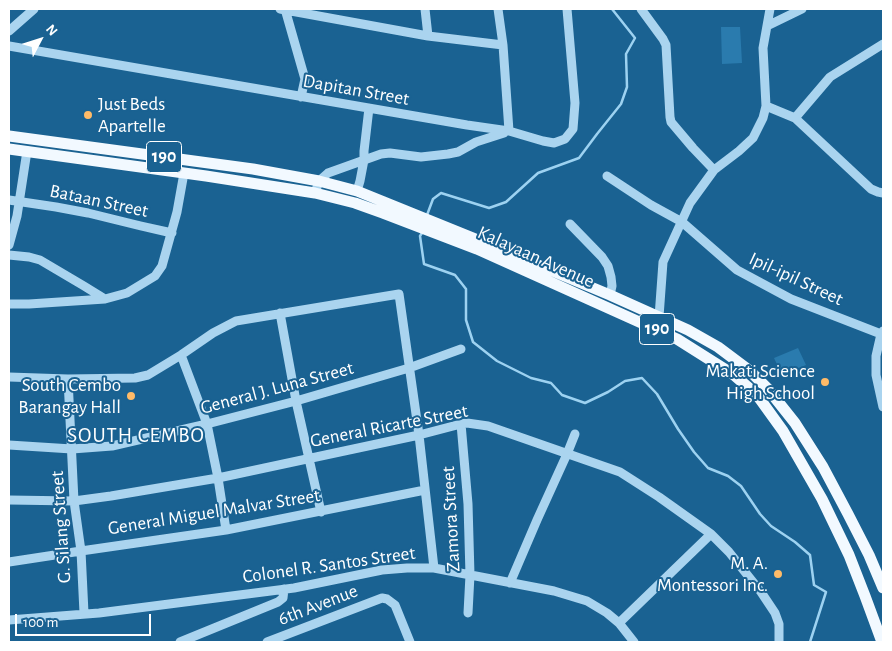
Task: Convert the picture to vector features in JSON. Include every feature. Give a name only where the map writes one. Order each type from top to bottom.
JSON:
[{"type":"main road","name":"Kalayaan Avenue","points":[[9,136],[252,169],[318,181],[357,191],[410,217],[610,295],[688,330],[718,347],[750,371],[795,423],[826,473],[867,551],[883,588]]},
{"type":"main road","name":"Kalayaan Avenue","points":[[9,149],[315,193],[410,217]]},
{"type":"main road","name":"Kalayaan Avenue","points":[[437,228],[486,253],[672,336],[734,374],[757,395],[783,431],[822,499],[850,559],[882,642]]},
{"type":"main road","points":[[850,559],[859,557],[867,551]]},
{"type":"street","points":[[9,31],[34,9]]},
{"type":"street","points":[[280,9],[428,36],[503,45]]},
{"type":"street","points":[[285,9],[305,79],[301,97]]},
{"type":"street","points":[[425,9],[428,36]]},
{"type":"street","points":[[315,193],[318,181],[328,173],[381,154],[390,153],[421,157],[448,154],[458,152],[476,142],[509,131],[503,45],[498,9]]},
{"type":"street","name":"Dapitan Street","points":[[9,46],[509,131],[554,143],[565,139],[573,129],[574,103],[567,9]]},
{"type":"street","points":[[641,9],[666,45],[670,117],[672,122],[714,170]]},
{"type":"street","points":[[659,317],[664,262],[690,203],[714,170],[753,138],[763,118],[766,106],[763,48],[770,9]]},
{"type":"street","points":[[767,26],[799,9]]},
{"type":"street","points":[[795,118],[830,77],[883,44]]},
{"type":"street","points":[[766,106],[795,118],[871,189],[883,193]]},
{"type":"street","points":[[357,191],[364,160],[369,108]]},
{"type":"street","name":"Bataan Street","points":[[9,244],[20,202],[27,151]]},
{"type":"street","points":[[9,304],[105,299],[127,293],[155,276],[162,266],[172,233],[184,173]]},
{"type":"street","name":"Ipil-ipil Street","points":[[607,176],[651,205],[682,222],[737,270],[791,298],[882,333]]},
{"type":"street","name":"Bataan Street","points":[[9,200],[88,213],[172,233]]},
{"type":"street","points":[[570,224],[602,257],[608,266],[612,286],[610,295]]},
{"type":"street","points":[[9,255],[40,260],[105,299]]},
{"type":"street","points":[[9,377],[68,379],[135,378],[148,375],[233,322],[399,294],[419,435],[434,568]]},
{"type":"street","points":[[280,313],[296,401],[321,512]]},
{"type":"street","points":[[882,333],[876,356],[876,375],[883,407]]},
{"type":"street","name":"General J. Luna Street","points":[[9,444],[72,449],[112,446],[296,401],[409,368],[461,349]]},
{"type":"street","points":[[181,355],[207,424],[226,530]]},
{"type":"street","name":"G. Silang Street","points":[[68,379],[74,501],[81,551],[84,613]]},
{"type":"street","name":"General Ricarte Street","points":[[9,500],[74,501],[111,496],[218,478],[467,423],[488,426],[620,472],[711,534],[740,565],[775,613],[779,624],[778,642]]},
{"type":"street","name":"Zamora Street","points":[[462,424],[468,504],[470,575],[468,613]]},
{"type":"street","points":[[510,583],[575,434]]},
{"type":"street","name":"General Miguel Malvar Street","points":[[9,562],[226,530],[425,490]]},
{"type":"street","points":[[618,623],[711,534]]},
{"type":"street","name":"Colonel R. Santos Street","points":[[9,620],[99,613],[284,589],[382,570],[434,568],[554,591],[587,601],[607,613],[634,642]]},
{"type":"street","points":[[180,642],[278,602],[283,598],[284,589]]},
{"type":"street","name":"6th Avenue","points":[[267,642],[382,598],[388,599],[395,605],[410,642]]},
{"type":"shaded area","points":[[721,27],[740,27],[742,63],[722,64]]},
{"type":"shaded area","points":[[798,348],[806,365],[782,375],[774,358]]},
{"type":"waterway","points":[[427,215],[433,199],[441,193],[489,208],[506,202],[538,173],[579,158],[621,104],[627,87],[626,54],[635,38],[612,9]]},
{"type":"waterway","points":[[422,233],[420,236],[424,264],[455,275],[466,289],[466,320],[473,342],[497,361],[531,378],[551,383],[562,395],[585,403],[625,381],[642,378],[657,394],[678,429],[708,468],[728,476],[741,486],[760,514],[771,526],[810,555],[814,585],[826,592],[810,642]]},
{"type":"place","name":"Just Beds Apartelle","points":[[88,115]]},
{"type":"place","name":"Makati Science High School","points":[[825,382]]},
{"type":"place","name":"South Cembo Barangay Hall","points":[[131,396]]},
{"type":"place","name":"M. A. Montessori Inc.","points":[[778,574]]},
{"type":"district","name":"SOUTH CEMBO","points":[[136,436]]}]
